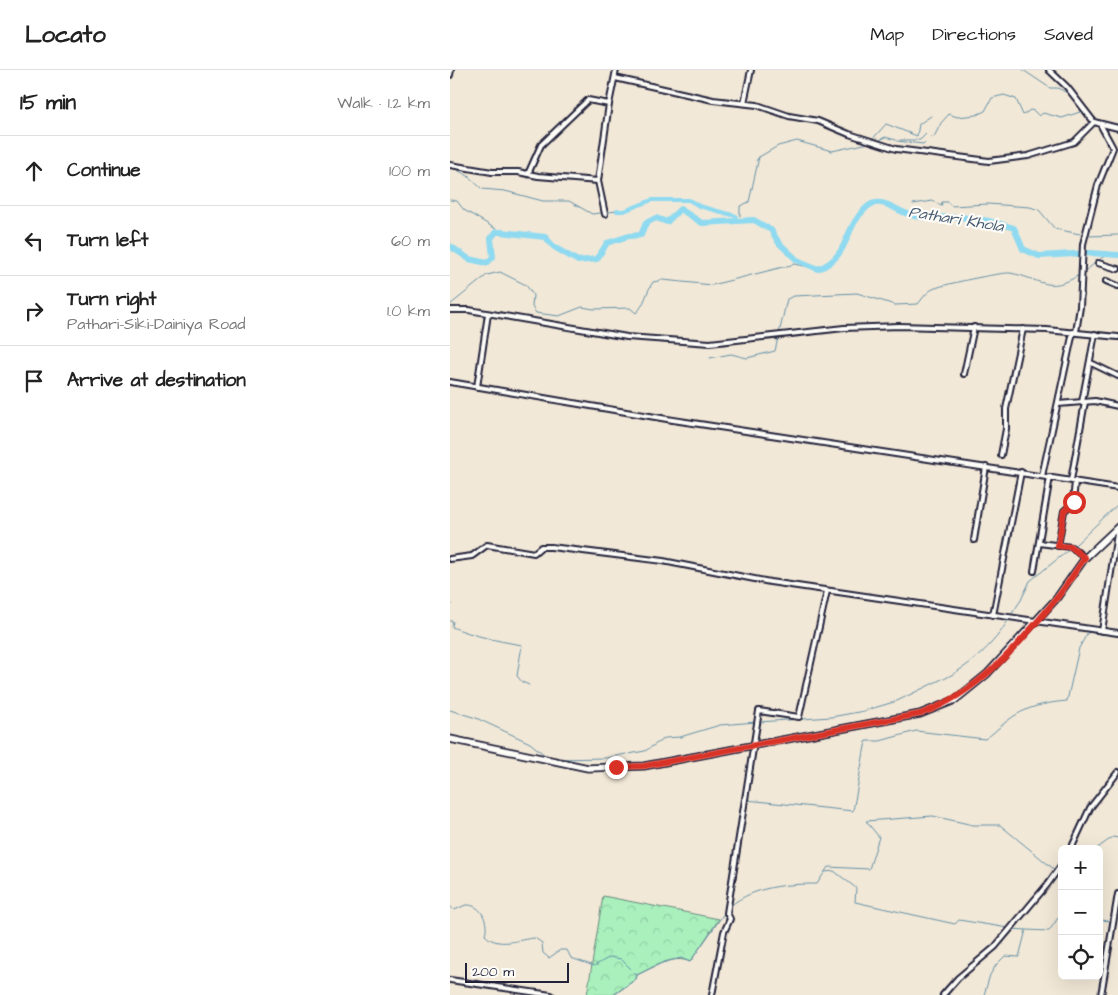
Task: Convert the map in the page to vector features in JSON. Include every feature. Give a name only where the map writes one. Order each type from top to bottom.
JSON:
[{"type":"main road","points":[[450,739],[588,768],[644,766],[920,714],[955,700],[979,681],[1056,599],[1085,558],[1118,527]]},
{"type":"street","points":[[450,70],[450,75]]},
{"type":"street","points":[[605,214],[598,180],[616,70]]},
{"type":"street","points":[[744,103],[751,70]]},
{"type":"street","points":[[1049,70],[1067,87],[1094,122],[1118,128]]},
{"type":"street","points":[[615,78],[713,100],[744,103],[789,116],[818,121],[848,134],[896,149],[989,161],[1028,156],[1074,142],[1094,122]]},
{"type":"street","points":[[528,174],[541,145],[588,100],[609,104]]},
{"type":"street","points":[[1042,476],[1080,307],[1083,244],[1098,185],[1113,148],[1100,124]]},
{"type":"street","points":[[450,165],[458,168],[598,180]]},
{"type":"street","points":[[1098,262],[1118,268]]},
{"type":"street","points":[[1106,281],[1118,286]]},
{"type":"street","points":[[450,310],[488,314],[627,338],[710,343],[844,328],[1023,329],[1118,337]]},
{"type":"street","points":[[477,386],[488,314]]},
{"type":"street","points":[[964,374],[974,328]]},
{"type":"street","points":[[1001,455],[1006,429],[1006,409],[1023,329]]},
{"type":"street","points":[[1058,546],[1064,511],[1073,504],[1073,481],[1095,334]]},
{"type":"street","points":[[1091,363],[1118,376]]},
{"type":"street","points":[[450,382],[682,422],[1118,488]]},
{"type":"street","points":[[1058,404],[1084,402],[1118,406]]},
{"type":"street","points":[[974,540],[986,467]]},
{"type":"street","points":[[993,614],[1021,472]]},
{"type":"street","points":[[1034,571],[1050,477]]},
{"type":"street","points":[[1102,631],[1118,527]]},
{"type":"street","points":[[1039,543],[1071,547],[1085,558]]},
{"type":"street","points":[[450,559],[472,556],[487,544],[534,553],[541,547],[551,547],[663,561],[827,591],[993,614],[1118,634]]},
{"type":"street","points":[[712,995],[724,932],[730,919],[727,913],[733,866],[759,712],[799,717],[827,591]]},
{"type":"street","points":[[1073,845],[1090,808],[1118,772]]},
{"type":"street","points":[[943,995],[958,978],[995,947],[1058,870]]},
{"type":"street","points":[[1101,995],[1118,894]]},
{"type":"street","points":[[450,980],[551,995]]},
{"type":"green space","points":[[603,896],[719,919],[690,962],[670,960],[637,975],[636,979],[613,995],[587,995]]},
{"type":"waterway","points":[[1023,70],[1050,88],[1058,88],[1069,94],[1079,106]]},
{"type":"waterway","points":[[897,141],[923,144],[931,136],[934,137],[941,123],[949,114],[957,117],[976,115],[985,111],[992,98],[1004,95],[1016,99],[1023,115],[1030,110],[1039,116],[1043,113],[1062,118],[1083,111]]},
{"type":"waterway","points":[[756,161],[759,157],[778,146],[797,141],[832,151],[869,143],[886,124],[917,136],[919,124],[931,116]]},
{"type":"waterway","points":[[1107,123],[1118,125]]},
{"type":"waterway","points":[[900,140],[920,140],[927,133]]},
{"type":"waterway","points":[[878,141],[885,137],[896,140]]},
{"type":"waterway","points":[[740,216],[740,206],[749,202],[759,157]]},
{"type":"waterway","points":[[452,167],[468,176],[482,189],[505,191],[543,201],[569,201],[592,214],[617,211]]},
{"type":"waterway","points":[[450,200],[457,201],[464,210],[501,232]]},
{"type":"waterway","points":[[617,211],[624,211],[652,200],[689,200],[699,206],[736,216]]},
{"type":"waterway","points":[[913,204],[933,201],[941,206],[942,202],[948,202],[951,206],[988,204],[1030,207],[1039,210],[1055,229],[1080,234]]},
{"type":"waterway","name":"Pathari Khola","points":[[450,246],[469,259],[487,263],[493,257],[491,238],[496,232],[501,232],[545,237],[554,247],[578,261],[597,259],[607,243],[629,236],[641,235],[646,223],[656,218],[667,222],[680,209],[702,223],[754,220],[771,230],[779,243],[797,260],[818,269],[829,264],[836,257],[858,216],[871,204],[882,203],[919,217],[972,218],[1014,228],[1023,249],[1039,256],[1091,253],[1118,255]]},
{"type":"waterway","points":[[1089,236],[1118,235]]},
{"type":"waterway","points":[[1085,271],[1107,254]]},
{"type":"waterway","points":[[450,305],[487,275],[500,272],[526,285],[533,295],[532,307],[536,313],[559,316],[582,307],[594,309],[630,308],[636,313],[653,282],[663,280],[712,285],[795,264],[818,269]]},
{"type":"waterway","points":[[710,358],[731,354],[747,358],[775,351],[787,299],[794,296],[857,293],[895,305],[918,304],[927,293],[936,288],[1005,273],[1020,275],[1051,284],[1059,284],[1079,275]]},
{"type":"waterway","points":[[1074,546],[1118,504]]},
{"type":"waterway","points":[[1011,615],[1030,581],[1070,549]]},
{"type":"waterway","points":[[944,679],[963,668],[981,654],[996,638],[1009,619]]},
{"type":"waterway","points":[[450,621],[453,621],[452,627],[469,633],[522,645],[517,676],[522,682],[529,685]]},
{"type":"waterway","points":[[746,800],[853,811],[866,741],[880,741],[916,731],[985,739],[1021,712],[1050,703],[1067,701],[1079,648],[1088,632],[1118,636]]},
{"type":"waterway","points":[[759,722],[831,717],[864,711],[897,701],[942,679]]},
{"type":"waterway","points":[[450,710],[476,718],[530,743],[546,756]]},
{"type":"waterway","points":[[629,754],[645,751],[665,738],[680,737],[720,725],[756,722]]},
{"type":"waterway","points":[[557,759],[605,758],[626,754]]},
{"type":"waterway","points":[[730,906],[740,899],[761,890],[783,886],[817,884],[828,867],[869,869],[879,837],[866,821],[933,816],[973,825],[1000,825],[1055,870]]},
{"type":"waterway","points":[[1102,845],[1113,837],[1118,838]]},
{"type":"waterway","points":[[825,872],[834,871],[856,888],[855,902],[955,924],[959,920],[1008,928]]},
{"type":"waterway","points":[[450,906],[454,910],[466,905],[480,911],[485,920],[485,935],[496,942],[535,938],[542,943],[543,953],[549,958],[560,950],[567,950],[571,958],[594,966],[610,957],[621,959],[637,975],[662,963],[681,958],[690,962],[725,912]]},
{"type":"waterway","points":[[984,995],[990,975],[996,965],[1005,956],[1019,957],[1026,930],[1049,931],[1058,918]]},
{"type":"waterway","points":[[1103,920],[1112,921]]},
{"type":"waterway","points":[[1012,929],[1026,930]]},
{"type":"waterway","points":[[614,995],[636,979],[637,976]]},
{"type":"route","points":[[616,767],[644,766],[920,714],[955,700],[986,674],[1036,622],[1068,584],[1085,558],[1071,547],[1058,546],[1064,511],[1066,507],[1074,502]]}]
